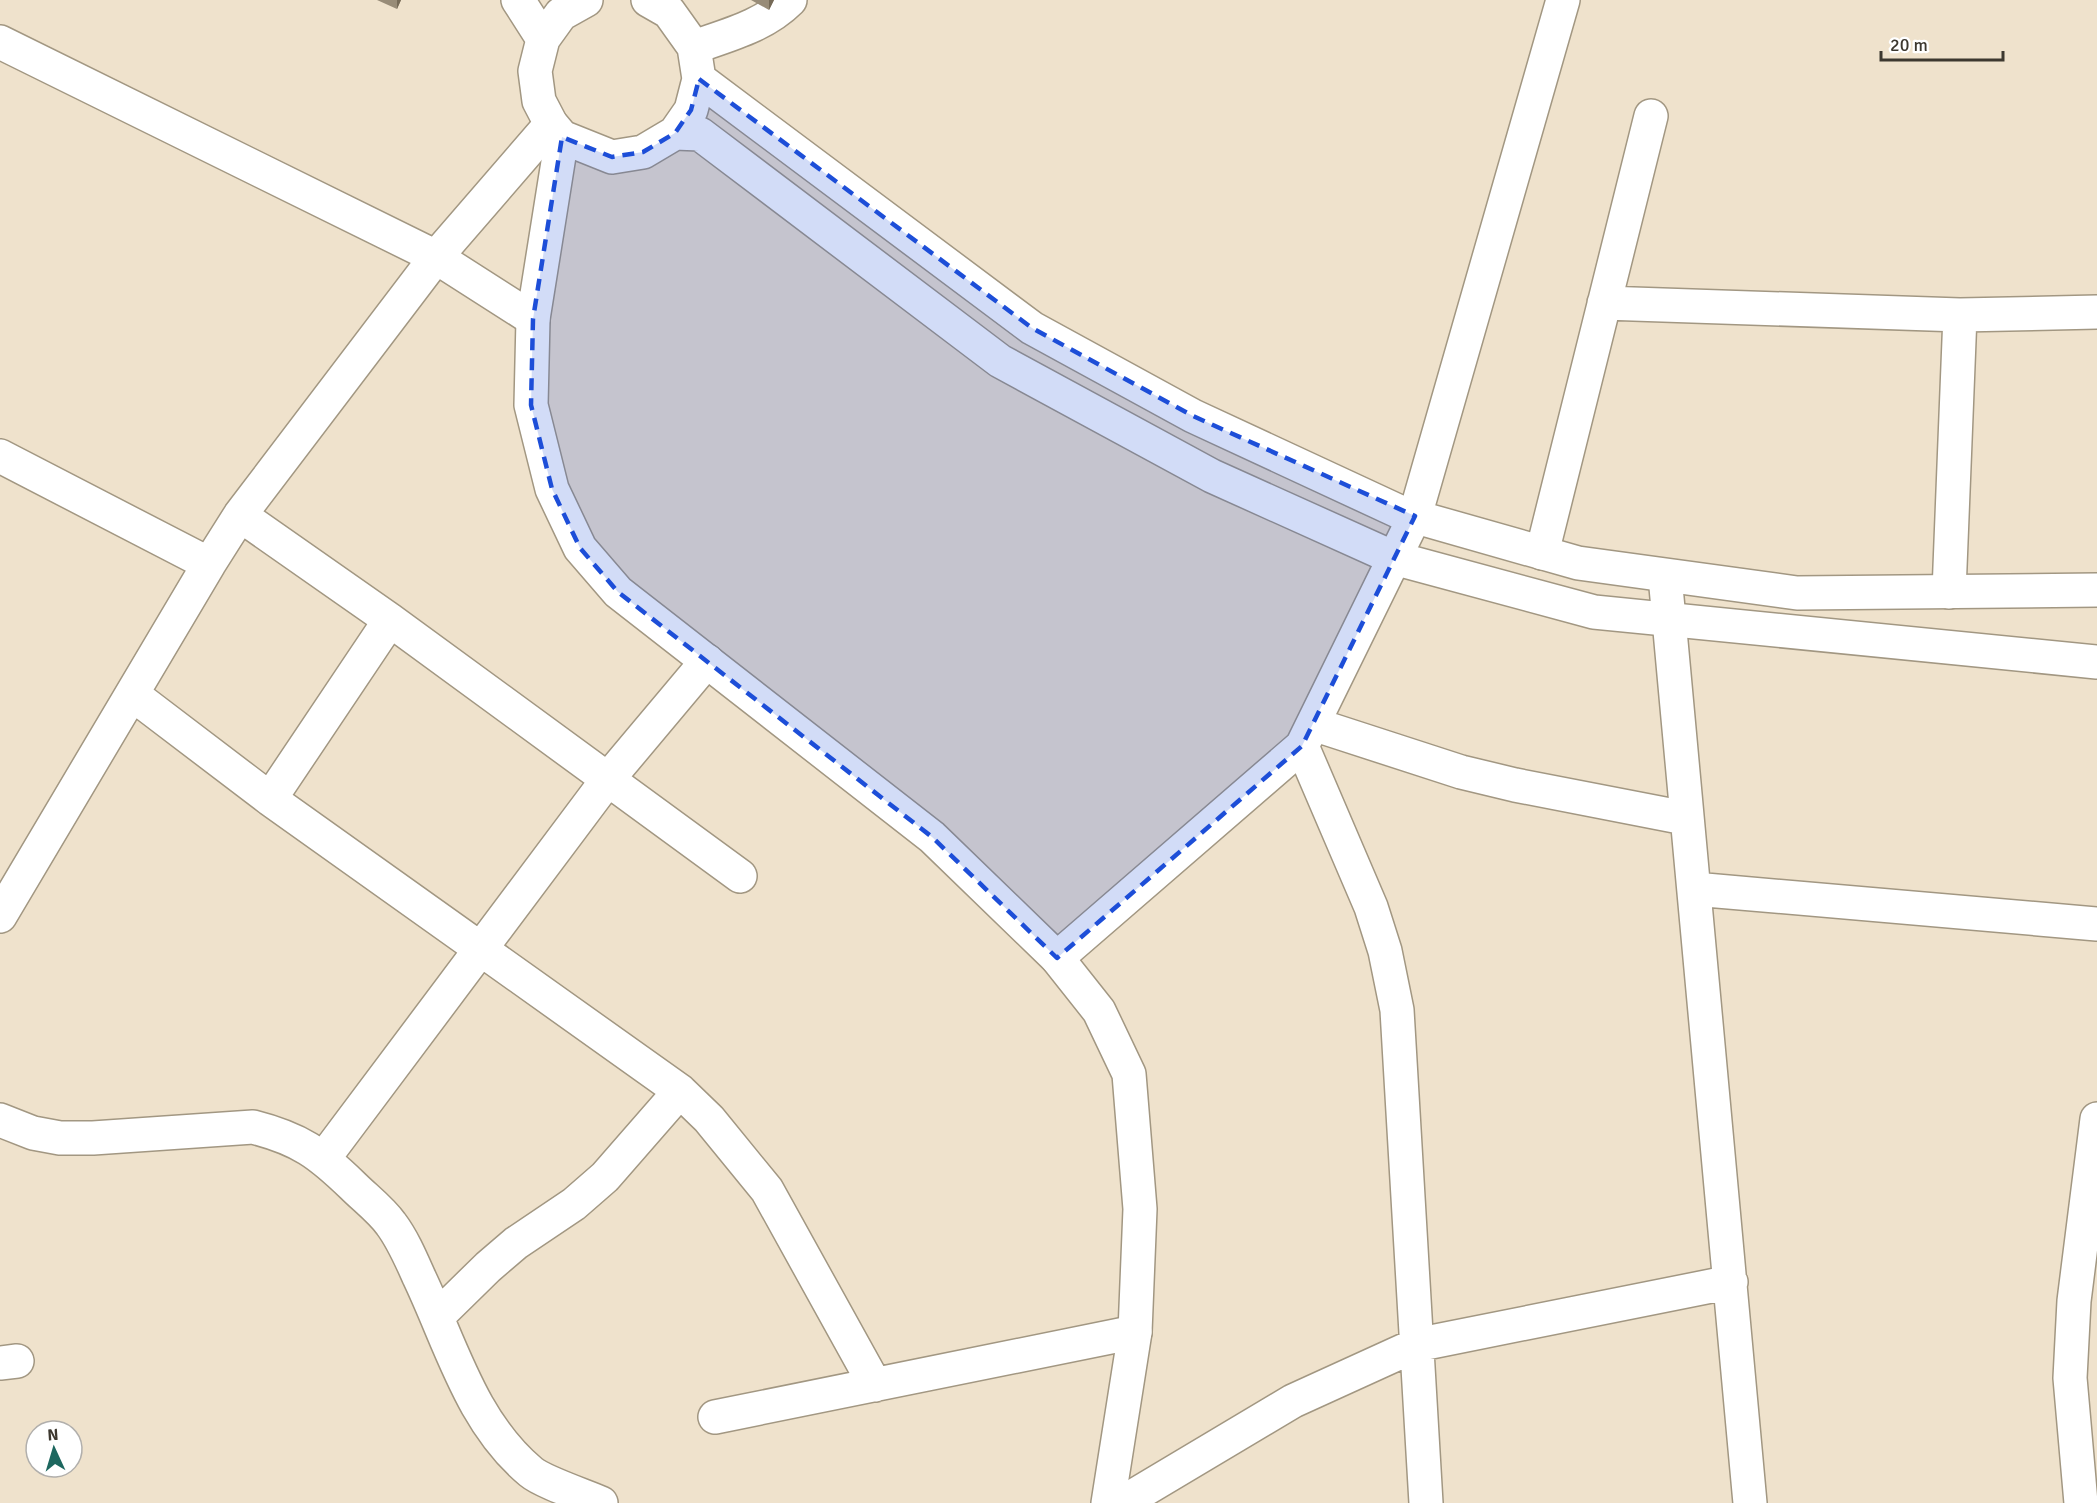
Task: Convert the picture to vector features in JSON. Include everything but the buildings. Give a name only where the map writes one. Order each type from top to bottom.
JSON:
[{"type":"street","points":[[518,0],[543,39]]},
{"type":"street","points":[[586,0],[561,14],[543,39],[535,71],[538,101],[557,131],[612,157],[644,152],[675,133],[691,110],[699,79],[694,47],[669,12],[648,0]]},
{"type":"street","points":[[694,47],[748,28],[778,11],[789,0]]},
{"type":"street","points":[[1057,958],[1308,735],[1416,516],[1563,0]]},
{"type":"street","points":[[0,42],[436,257],[532,319]]},
{"type":"street","points":[[699,79],[1032,328],[1193,416],[1402,513],[1578,564],[1797,593],[2097,590]]},
{"type":"street","points":[[1542,553],[1651,116]]},
{"type":"street","points":[[0,916],[208,564],[240,515],[436,257],[557,131]]},
{"type":"street","points":[[557,131],[532,319],[531,405],[552,489],[580,548],[618,592],[932,837],[1057,958],[1099,1011],[1129,1074],[1140,1209],[1136,1332],[1108,1503]]},
{"type":"street","points":[[675,133],[700,134],[1000,361],[1212,476],[1394,558],[1594,612],[2097,662]]},
{"type":"street","points":[[1604,303],[1960,315],[2097,312]]},
{"type":"street","points":[[1949,592],[1960,315]]},
{"type":"street","points":[[0,456],[208,564]]},
{"type":"street","points":[[240,515],[390,620],[740,876]]},
{"type":"street","points":[[1665,576],[1685,818],[1694,889],[1750,1503]]},
{"type":"street","points":[[270,799],[390,620]]},
{"type":"street","points":[[324,1158],[608,779],[707,661]]},
{"type":"street","points":[[132,694],[270,799],[680,1091],[709,1119],[767,1190],[875,1385]]},
{"type":"street","points":[[1308,735],[1515,785],[1685,818]]},
{"type":"street","points":[[1308,735],[1371,907],[1385,951],[1397,1010],[1426,1503]]},
{"type":"street","points":[[1694,889],[2097,924]]},
{"type":"street","points":[[437,1317],[516,1243],[574,1204],[605,1177],[680,1091]]},
{"type":"street","points":[[2085,1484],[2070,1378],[2074,1301],[2091,1198],[2097,1119]]},
{"type":"street","points":[[0,1120],[33,1133],[60,1138],[93,1138],[253,1127],[276,1132],[324,1158],[391,1223],[407,1252],[468,1389],[483,1416],[507,1447],[532,1473],[602,1503]]},
{"type":"street","points":[[1122,1503],[1293,1401],[1416,1345],[1731,1282]]},
{"type":"street","points":[[715,1417],[1136,1332]]},
{"type":"highlighted area","points":[[699,79],[1032,328],[1193,416],[1415,516],[1302,746],[1057,958],[932,837],[618,592],[580,548],[552,489],[531,405],[533,319],[562,137],[612,157],[643,152],[675,133],[691,110]]}]
